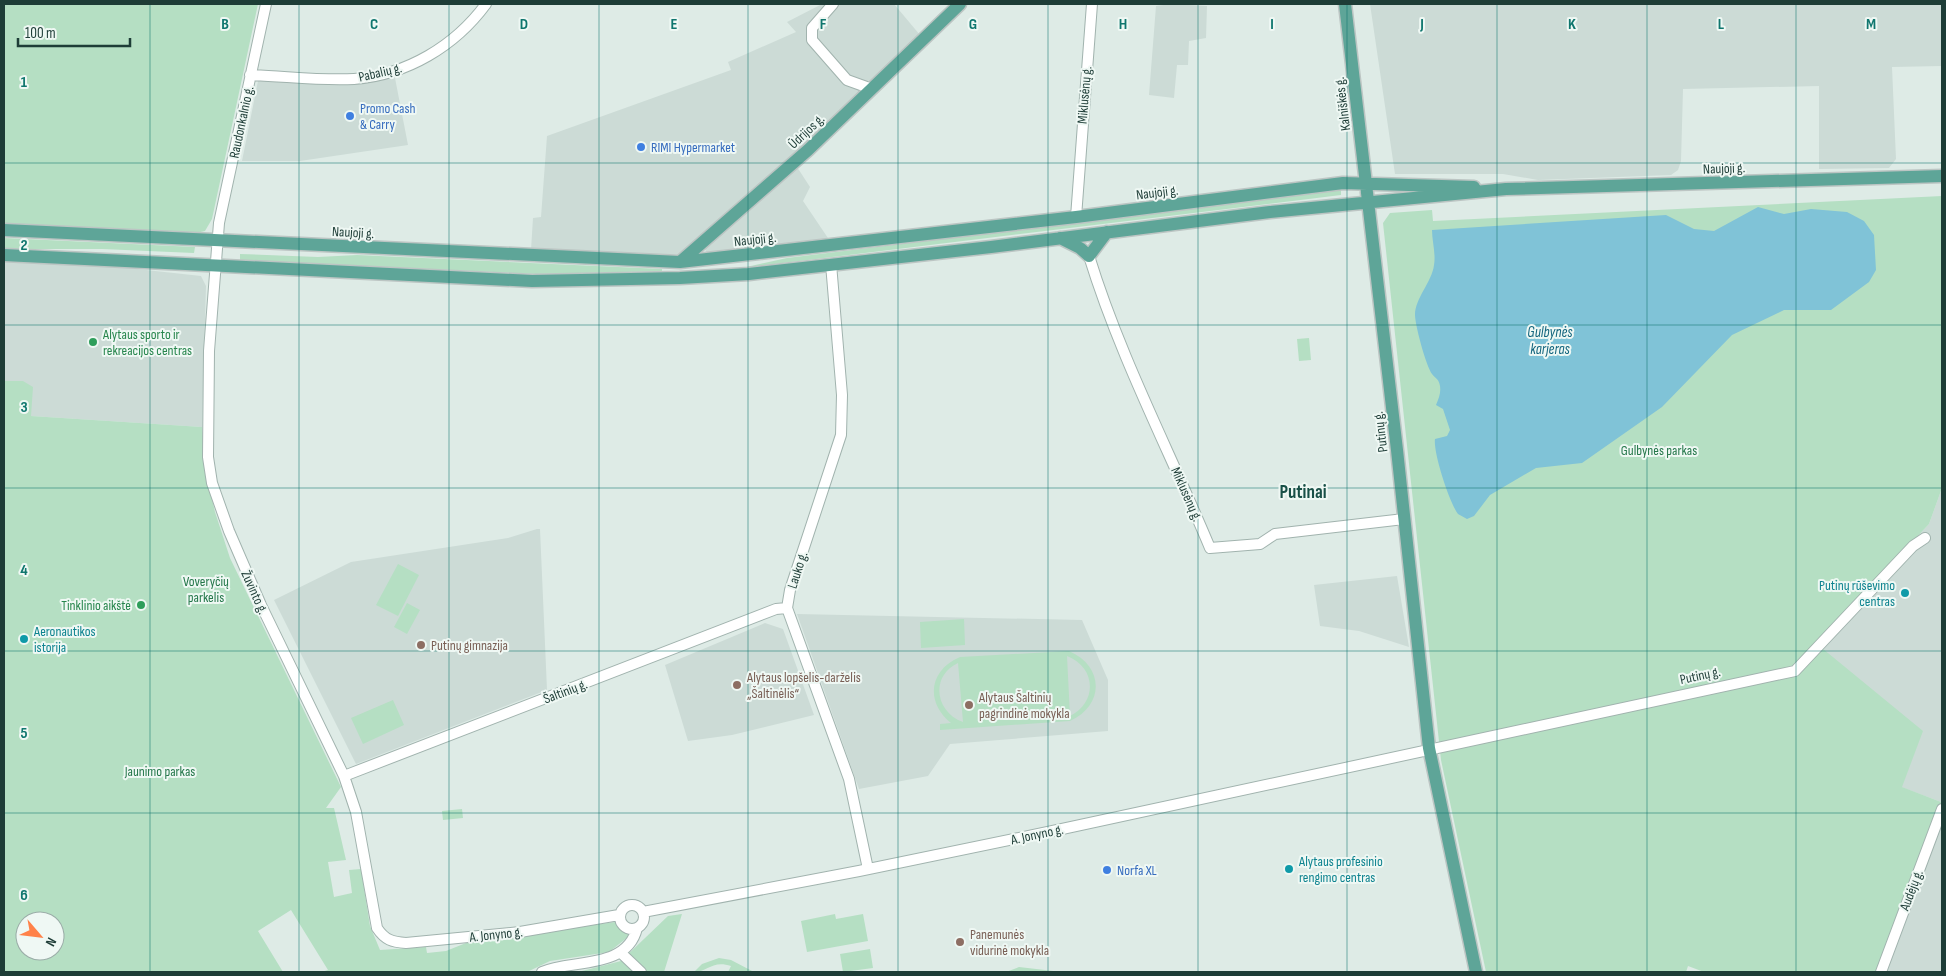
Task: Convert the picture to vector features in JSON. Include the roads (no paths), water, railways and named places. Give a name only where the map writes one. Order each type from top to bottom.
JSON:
[{"type":"main road","name":"Ūdrijos g.","points":[[680,262],[808,150],[960,4]]},
{"type":"main road","name":"Kalniškės g.","points":[[1345,4],[1368,201]]},
{"type":"main road","name":"Naujoji g.","points":[[4,254],[532,281],[680,278],[831,264],[1368,201],[1506,189],[1942,176]]},
{"type":"main road","name":"Naujoji g.","points":[[4,230],[680,262],[1076,217],[1343,182],[1443,184],[1506,189]]},
{"type":"main road","name":"Putinų g.","points":[[1368,201],[1429,748],[1476,972]]},
{"type":"main road","points":[[1060,238],[1080,248],[1089,256],[1107,232]]},
{"type":"main road","points":[[680,262],[680,278]]},
{"type":"street","name":"Raudonkalnio g.","points":[[218,240],[220,218],[266,4]]},
{"type":"street","name":"Pabalių g.","points":[[250,75],[354,79],[390,73],[430,56],[452,40],[486,4]]},
{"type":"street","points":[[834,4],[812,28],[812,40],[847,80],[872,89]]},
{"type":"street","name":"Miklusėnų g.","points":[[1076,217],[1092,4]]},
{"type":"street","name":"Žuvinto g.","points":[[218,240],[207,420],[212,483],[229,531],[257,596],[344,776],[356,812],[377,928]]},
{"type":"street","name":"Miklusėnų g.","points":[[1089,256],[1098,284],[1131,366],[1210,548],[1260,544],[1275,534],[1404,519]]},
{"type":"street","name":"Lauko g.","points":[[787,608],[790,590],[841,435],[842,395],[831,264]]},
{"type":"street","name":"Putinų g.","points":[[1429,748],[1795,671],[1913,546],[1925,538]]},
{"type":"street","points":[[787,608],[849,779],[868,869]]},
{"type":"street","name":"Šaltinių g.","points":[[344,776],[776,609],[787,608]]},
{"type":"street","name":"A. Jonyno g.","points":[[643,912],[868,869],[1429,748]]},
{"type":"street","name":"Audėjų g.","points":[[1880,972],[1942,809]]},
{"type":"street","points":[[542,972],[601,960],[620,952],[630,944],[637,928],[644,920],[643,912],[638,906],[631,904],[623,908],[619,915],[621,923],[626,928],[637,928]]},
{"type":"street","name":"A. Jonyno g.","points":[[377,928],[386,939],[406,944],[520,932],[619,915]]},
{"type":"street","points":[[620,952],[641,972]]},
{"type":"water","name":"Gulbynės karjeras","points":[[1758,207],[1784,214],[1811,209],[1847,212],[1864,221],[1874,235],[1876,270],[1869,282],[1831,310],[1784,310],[1732,335],[1662,407],[1582,463],[1536,468],[1490,495],[1474,516],[1467,519],[1458,514],[1446,488],[1435,445],[1435,439],[1447,436],[1450,430],[1443,409],[1436,405],[1440,393],[1440,384],[1432,374],[1427,363],[1415,320],[1418,302],[1433,271],[1435,256],[1432,230],[1666,215],[1694,229],[1714,231]]},
{"type":"place","name":"Promo Cash & Carry","points":[[350,116]]},
{"type":"place","name":"RIMI Hypermarket","points":[[641,147]]},
{"type":"place","name":"Alytaus sporto ir rekreacijos centras","points":[[93,342]]},
{"type":"place","name":"Putinų rūševimo centras","points":[[1905,593]]},
{"type":"place","name":"Tinklinio aikštė","points":[[141,605]]},
{"type":"place","name":"Aeronautikos istorija","points":[[24,639]]},
{"type":"place","name":"Putinų gimnazija","points":[[421,645]]},
{"type":"place","name":"Alytaus lopšelis-darželis „Šaltinėlis“","points":[[737,685]]},
{"type":"place","name":"Alytaus Šaltinių pagrindinė mokykla","points":[[969,705]]},
{"type":"place","name":"Alytaus profesinio rengimo centras","points":[[1289,869]]},
{"type":"place","name":"Norfa XL","points":[[1107,870]]},
{"type":"place","name":"Panemunės vidurinė mokykla","points":[[960,942]]},
{"type":"district","name":"Putinai","points":[[1303,491]]},
{"type":"park label","name":"Gulbynės parkas","points":[[1659,450]]},
{"type":"park label","name":"Voveryčių parkelis","points":[[206,590]]},
{"type":"park label","name":"Jaunimo parkas","points":[[160,771]]}]
